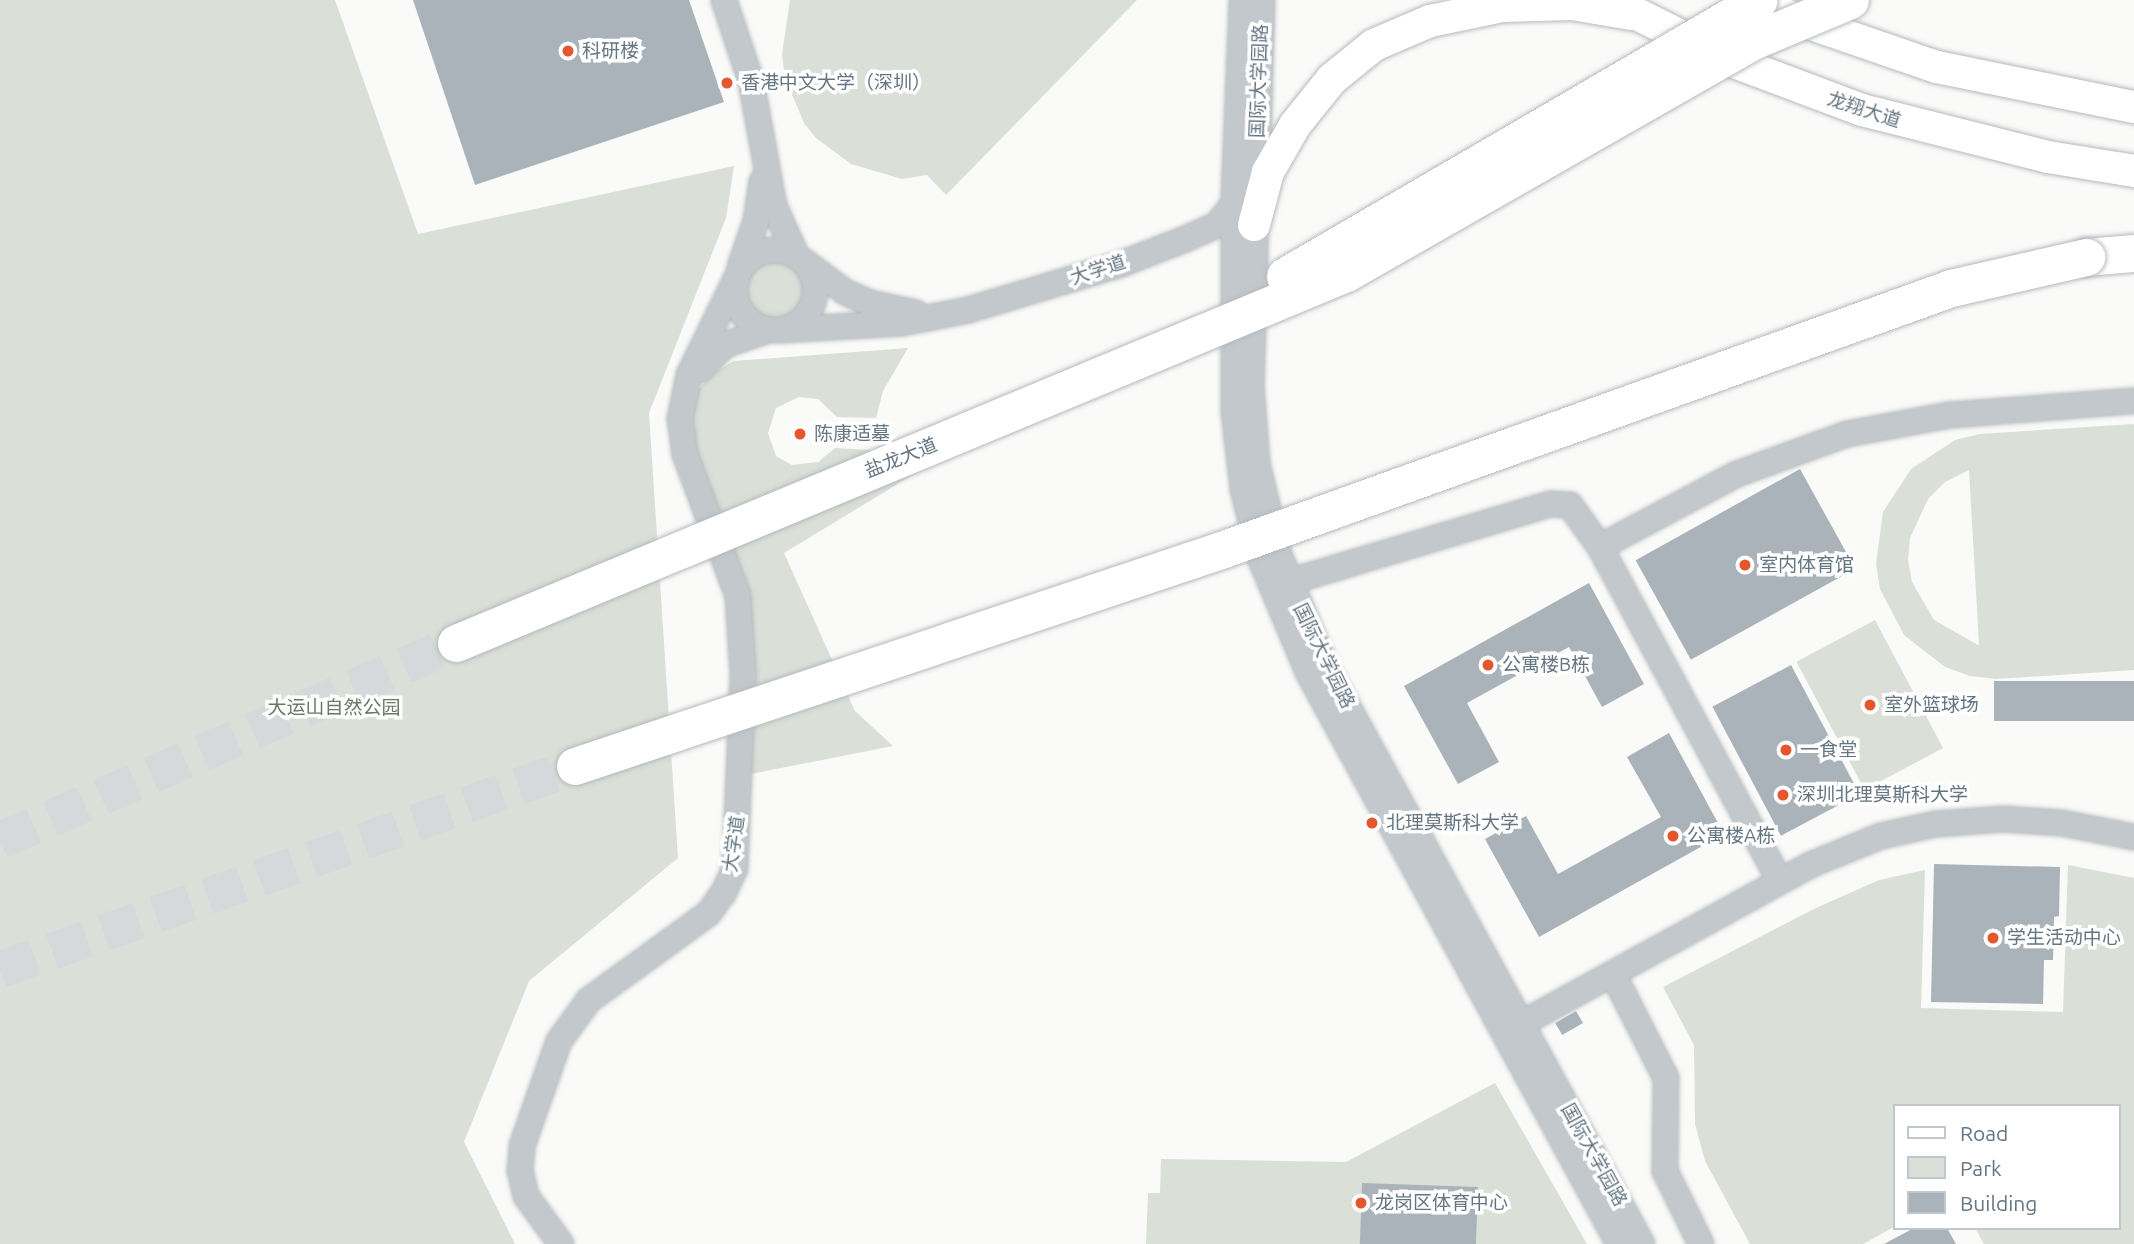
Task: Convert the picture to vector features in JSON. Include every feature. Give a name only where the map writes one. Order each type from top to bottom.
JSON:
[{"type":"highway","points":[[1107,373],[1407,208],[1759,0]]},
{"type":"highway","name":"盐龙大道","points":[[456,643],[1346,273],[1755,40],[1850,0]]},
{"type":"highway","points":[[575,766],[1121,581],[1221,550],[1951,288],[2085,257],[2134,253]]},
{"type":"main road","name":"龙翔大道","points":[[1609,0],[1728,60],[1862,110],[2048,157],[2134,171]]},
{"type":"main road","points":[[1742,0],[1937,67],[2134,107]]},
{"type":"main road","points":[[1244,214],[1295,125],[1332,79],[1374,45],[1430,21],[1503,6],[1572,5],[1646,18]]},
{"type":"street","points":[[724,0],[751,81],[763,166],[774,206],[800,258]]},
{"type":"street","name":"国际大学园路","points":[[1242,0],[1244,214],[1251,385],[1257,463],[1280,585],[1308,672],[1513,1028],[1642,1244]]},
{"type":"street","name":"国际大学园路","points":[[1244,214],[1262,0]]},
{"type":"street","name":"大学道","points":[[561,1244],[526,1196],[520,1171],[522,1146],[559,1041],[589,1000],[708,914],[724,892],[735,867],[743,674],[738,596],[685,454],[681,401],[737,275],[756,221],[763,166]]},
{"type":"street","name":"大学道","points":[[774,330],[902,323],[948,314],[1171,245],[1244,214]]},
{"type":"street","points":[[774,330],[745,318],[734,294],[737,275],[760,252],[773,249],[800,258]]},
{"type":"street","name":"大学道","points":[[800,258],[845,292],[870,303],[917,313],[948,314]]},
{"type":"street","name":"大学道","points":[[681,401],[713,354],[742,337],[793,326],[811,308],[815,284],[800,258]]},
{"type":"street","points":[[1600,547],[1737,474],[1847,434],[1950,415],[2134,401]]},
{"type":"street","points":[[1280,585],[1560,502],[1579,513],[1600,547],[1780,881]]},
{"type":"street","points":[[1513,1028],[1780,881],[1860,843],[1936,824],[2031,820],[2134,836]]},
{"type":"street","points":[[1612,974],[1667,1078],[1665,1171],[1701,1244]]},
{"type":"street","name":"国际大学园路","points":[[1513,1028],[1619,1244]]},
{"type":"green space","name":"大运山自然公园","points":[[0,0],[335,0],[418,234],[734,166],[726,218],[649,413],[678,858],[529,981],[464,1142],[515,1244],[0,1244]]},
{"type":"green space","points":[[790,0],[1137,0],[946,195],[927,175],[902,179],[851,164],[816,138],[804,123],[785,78],[782,54]]},
{"type":"green space","points":[[769,259],[781,259],[797,268],[804,278],[804,302],[797,312],[781,321],[769,321],[758,316],[749,307],[744,296],[744,284],[749,273],[758,264]]},
{"type":"green space","points":[[908,348],[883,391],[876,418],[837,417],[818,399],[799,397],[776,408],[768,433],[776,456],[792,465],[818,462],[835,448],[869,450],[924,468],[784,553],[855,711],[893,746],[746,775],[750,634],[698,468],[691,414],[696,392],[713,373],[734,361]]},
{"type":"green space","points":[[2134,424],[2134,670],[1996,679],[1970,676],[1945,667],[1904,635],[1880,589],[1876,564],[1883,512],[1911,469],[1955,440],[1980,434]],"holes":[[[1969,470],[1979,644],[1934,620],[1912,582],[1908,560],[1910,538],[1928,499],[1945,482]]]},
{"type":"green space","name":"室外篮球场","points":[[1875,620],[1943,748],[1864,790],[1796,662]]},
{"type":"green space","points":[[2068,865],[2134,878],[2134,1244],[1984,1244],[1976,1230],[2120,1230],[2120,1104],[1892,1104],[1892,1228],[1863,1244],[1750,1244],[1705,1161],[1695,1124],[1694,1045],[1663,987],[1816,908],[1879,880],[1925,870],[1921,1008],[2063,1012]]},
{"type":"green space","name":"龙岗区体育中心","points":[[1495,1083],[1587,1244],[1146,1244],[1148,1193],[1160,1193],[1161,1159],[1346,1162]]},
{"type":"building","name":"科研楼","points":[[413,0],[689,0],[724,102],[475,185]]},
{"type":"building","name":"室内体育馆","points":[[1800,469],[1855,569],[1691,660],[1636,560]]},
{"type":"building","name":"公寓楼B栋","points":[[1589,583],[1644,684],[1602,707],[1569,647],[1467,703],[1499,762],[1458,784],[1404,686]]},
{"type":"building","name":"一食堂","points":[[1791,665],[1860,794],[1781,836],[1712,707]]},
{"type":"building","points":[[1994,681],[2134,681],[2134,721],[1994,721]]},
{"type":"building","name":"公寓楼A栋","points":[[1669,733],[1724,834],[1539,937],[1485,839],[1526,816],[1558,874],[1661,817],[1627,757]]},
{"type":"building","name":"学生活动中心","points":[[1934,864],[2060,867],[2059,916],[2054,917],[2053,960],[2044,960],[2043,1004],[1931,1002]]},
{"type":"building","points":[[1576,1011],[1583,1023],[1562,1035],[1555,1023]]},
{"type":"building","points":[[1362,1183],[1478,1187],[1476,1244],[1360,1244]]},
{"type":"building","points":[[1910,1230],[1948,1230],[1956,1244],[1884,1244]]},
{"type":"tunnel","points":[[0,840],[456,643]]},
{"type":"tunnel","points":[[0,969],[575,766]]},
{"type":"place","name":"科研楼","points":[[568,51]]},
{"type":"place","name":"香港中文大学（深圳）","points":[[727,83]]},
{"type":"place","name":"陈康适墓","points":[[800,434]]},
{"type":"place","name":"室内体育馆","points":[[1745,565]]},
{"type":"place","name":"公寓楼B栋","points":[[1488,665]]},
{"type":"place","name":"室外篮球场","points":[[1870,705]]},
{"type":"place","name":"一食堂","points":[[1786,750]]},
{"type":"place","name":"深圳北理莫斯科大学","points":[[1783,795]]},
{"type":"place","name":"北理莫斯科大学","points":[[1372,823]]},
{"type":"place","name":"公寓楼A栋","points":[[1673,836]]},
{"type":"place","name":"学生活动中心","points":[[1993,938]]},
{"type":"place","name":"龙岗区体育中心","points":[[1361,1203]]}]
